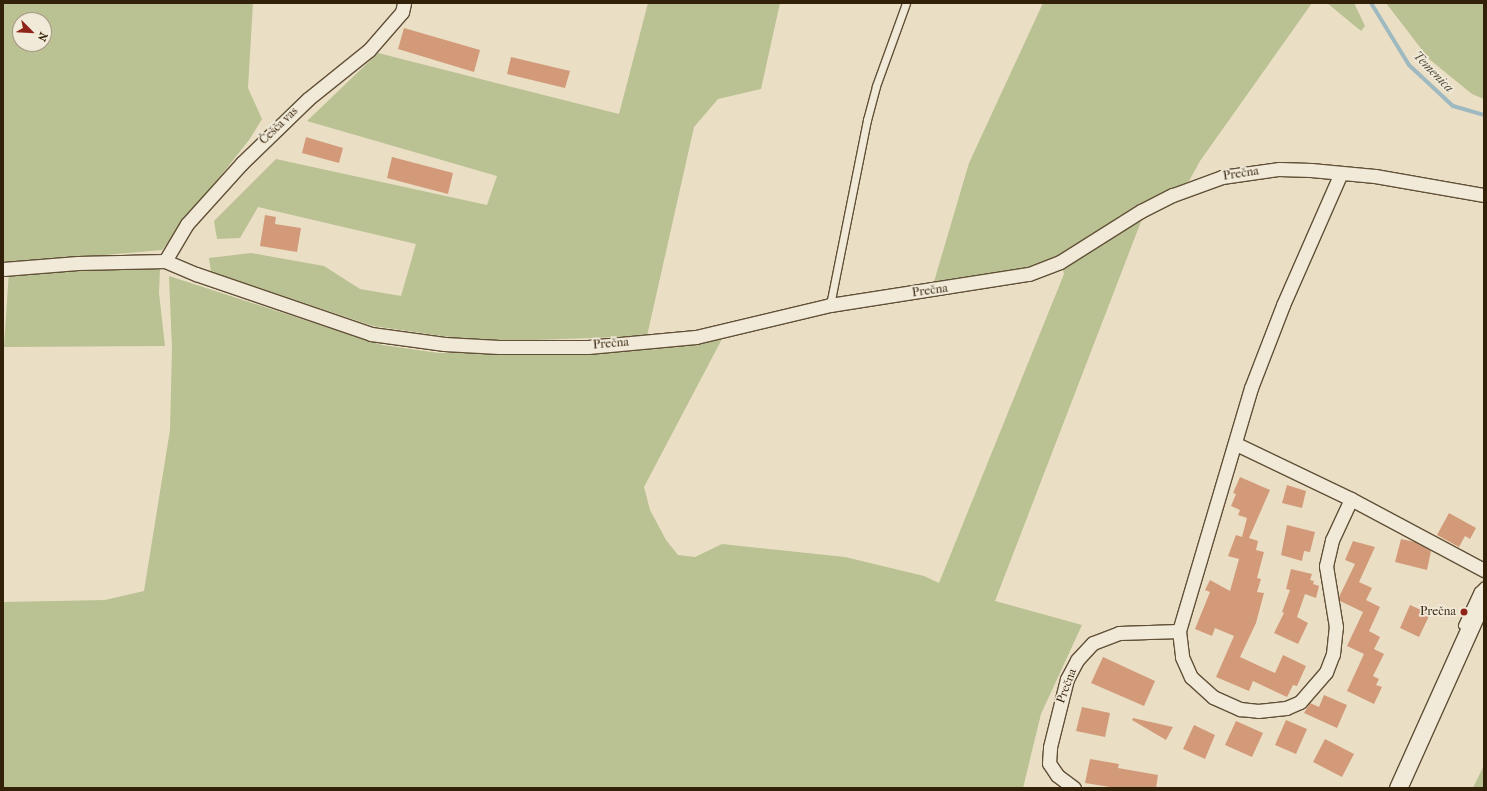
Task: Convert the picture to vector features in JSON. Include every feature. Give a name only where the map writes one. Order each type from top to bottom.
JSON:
[{"type":"street","name":"Češča vas","points":[[165,261],[187,224],[242,163],[308,99],[369,50],[402,12],[404,3]]},
{"type":"street","name":"Prečna","points":[[165,261],[196,274],[371,334],[444,344],[499,347],[588,346],[696,337],[830,305],[1029,274],[1060,262],[1141,211],[1173,195],[1222,177],[1279,169],[1341,173],[1484,195]]},
{"type":"street","points":[[1341,173],[1259,367],[1179,631],[1182,657],[1191,676],[1213,697],[1240,708],[1258,711],[1286,708],[1300,702],[1326,672],[1333,654],[1336,628],[1326,566],[1332,540],[1351,499]]},
{"type":"street","points":[[3,269],[78,263],[165,261]]},
{"type":"street","points":[[1236,444],[1351,499],[1484,570]]},
{"type":"street","points":[[1398,788],[1484,597]]},
{"type":"street","name":"Prečna","points":[[1074,788],[1057,775],[1049,763],[1050,747],[1058,710],[1067,679],[1077,660],[1093,643],[1118,633],[1179,631]]},
{"type":"lane","points":[[830,305],[866,120],[876,86],[906,3]]},
{"type":"lane","points":[[1458,656],[1462,627],[1475,597],[1484,586]]},
{"type":"green space","points":[[3,3],[253,3],[248,88],[262,119],[249,140],[162,250],[3,264]]},
{"type":"green space","points":[[648,3],[780,3],[761,89],[718,99],[694,127],[647,336],[505,341],[463,339],[373,326],[211,272],[209,258],[251,253],[324,266],[360,289],[401,296],[416,244],[258,207],[240,238],[217,239],[214,221],[276,159],[487,205],[497,176],[307,121],[378,53],[619,114]]},
{"type":"green space","points":[[1043,3],[1312,3],[1200,161],[1189,181],[1133,209],[1056,257],[1028,268],[933,285],[969,163]]},
{"type":"green space","points":[[1327,3],[1354,3],[1365,26],[1361,31]]},
{"type":"green space","points":[[1386,3],[1484,3],[1484,99],[1472,94],[1429,59]]},
{"type":"green space","points":[[1142,219],[995,601],[1082,625],[1041,714],[1023,788],[3,788],[3,602],[105,600],[144,591],[170,430],[172,348],[169,276],[382,345],[439,353],[598,353],[723,337],[644,487],[650,510],[666,540],[678,555],[695,557],[722,544],[845,557],[924,576],[939,583],[1064,274],[1062,266]]},
{"type":"green space","points":[[138,264],[160,268],[159,293],[165,346],[4,347],[9,271]]},
{"type":"green space","points":[[1484,765],[1484,788],[1473,788]]},
{"type":"building","points":[[404,28],[480,50],[474,72],[398,49]]},
{"type":"building","points":[[511,57],[570,71],[565,88],[507,74]]},
{"type":"building","points":[[306,137],[343,148],[339,163],[302,153]]},
{"type":"building","points":[[392,157],[453,173],[448,194],[387,178]]},
{"type":"building","points":[[265,215],[276,217],[275,224],[301,228],[297,252],[260,246]]},
{"type":"building","points":[[1240,477],[1270,490],[1249,538],[1258,541],[1256,550],[1264,552],[1257,578],[1261,579],[1257,592],[1264,593],[1256,623],[1240,657],[1275,673],[1283,655],[1306,666],[1297,686],[1293,685],[1287,697],[1253,681],[1249,691],[1216,677],[1234,636],[1215,628],[1212,636],[1195,629],[1210,592],[1205,590],[1210,580],[1230,591],[1239,559],[1228,556],[1236,535],[1242,537],[1247,518],[1238,515],[1240,510],[1231,506],[1236,494],[1233,493]]},
{"type":"building","points":[[1287,485],[1306,491],[1302,508],[1282,503]]},
{"type":"building","points":[[1449,513],[1476,528],[1470,539],[1465,536],[1459,547],[1437,535]]},
{"type":"building","points":[[1287,525],[1315,532],[1310,552],[1304,551],[1302,561],[1281,555]]},
{"type":"building","points":[[1401,539],[1415,542],[1431,551],[1427,570],[1395,562]]},
{"type":"building","points":[[1353,541],[1375,547],[1359,582],[1372,588],[1366,600],[1380,607],[1369,631],[1380,637],[1374,649],[1384,654],[1373,676],[1379,679],[1376,685],[1382,687],[1374,704],[1347,691],[1364,654],[1347,646],[1363,612],[1340,601],[1339,597],[1355,564],[1345,560]]},
{"type":"building","points":[[1291,569],[1312,574],[1310,580],[1314,581],[1313,584],[1319,586],[1316,598],[1305,594],[1297,617],[1308,623],[1298,644],[1274,633],[1284,613],[1282,612],[1290,590],[1286,589]]},
{"type":"building","points":[[1410,605],[1430,614],[1419,637],[1400,628]]},
{"type":"building","points":[[1103,657],[1155,681],[1144,706],[1091,683]]},
{"type":"building","points":[[1324,695],[1347,705],[1337,728],[1304,713],[1310,703],[1319,707]]},
{"type":"building","points":[[1082,707],[1110,713],[1105,737],[1076,731]]},
{"type":"building","points":[[1133,718],[1173,727],[1166,740],[1132,720]]},
{"type":"building","points":[[1286,720],[1307,729],[1296,754],[1275,745]]},
{"type":"building","points":[[1236,721],[1263,733],[1252,757],[1225,745]]},
{"type":"building","points":[[1194,725],[1215,735],[1205,759],[1183,749]]},
{"type":"building","points":[[1325,739],[1354,754],[1342,777],[1313,762]]},
{"type":"building","points":[[1090,759],[1119,764],[1118,768],[1158,775],[1156,788],[1116,788],[1085,783]]},
{"type":"waterway","name":"Temenica","points":[[1371,3],[1409,65],[1453,106],[1484,115]]},
{"type":"place","name":"Prečna","points":[[1464,612]]}]
